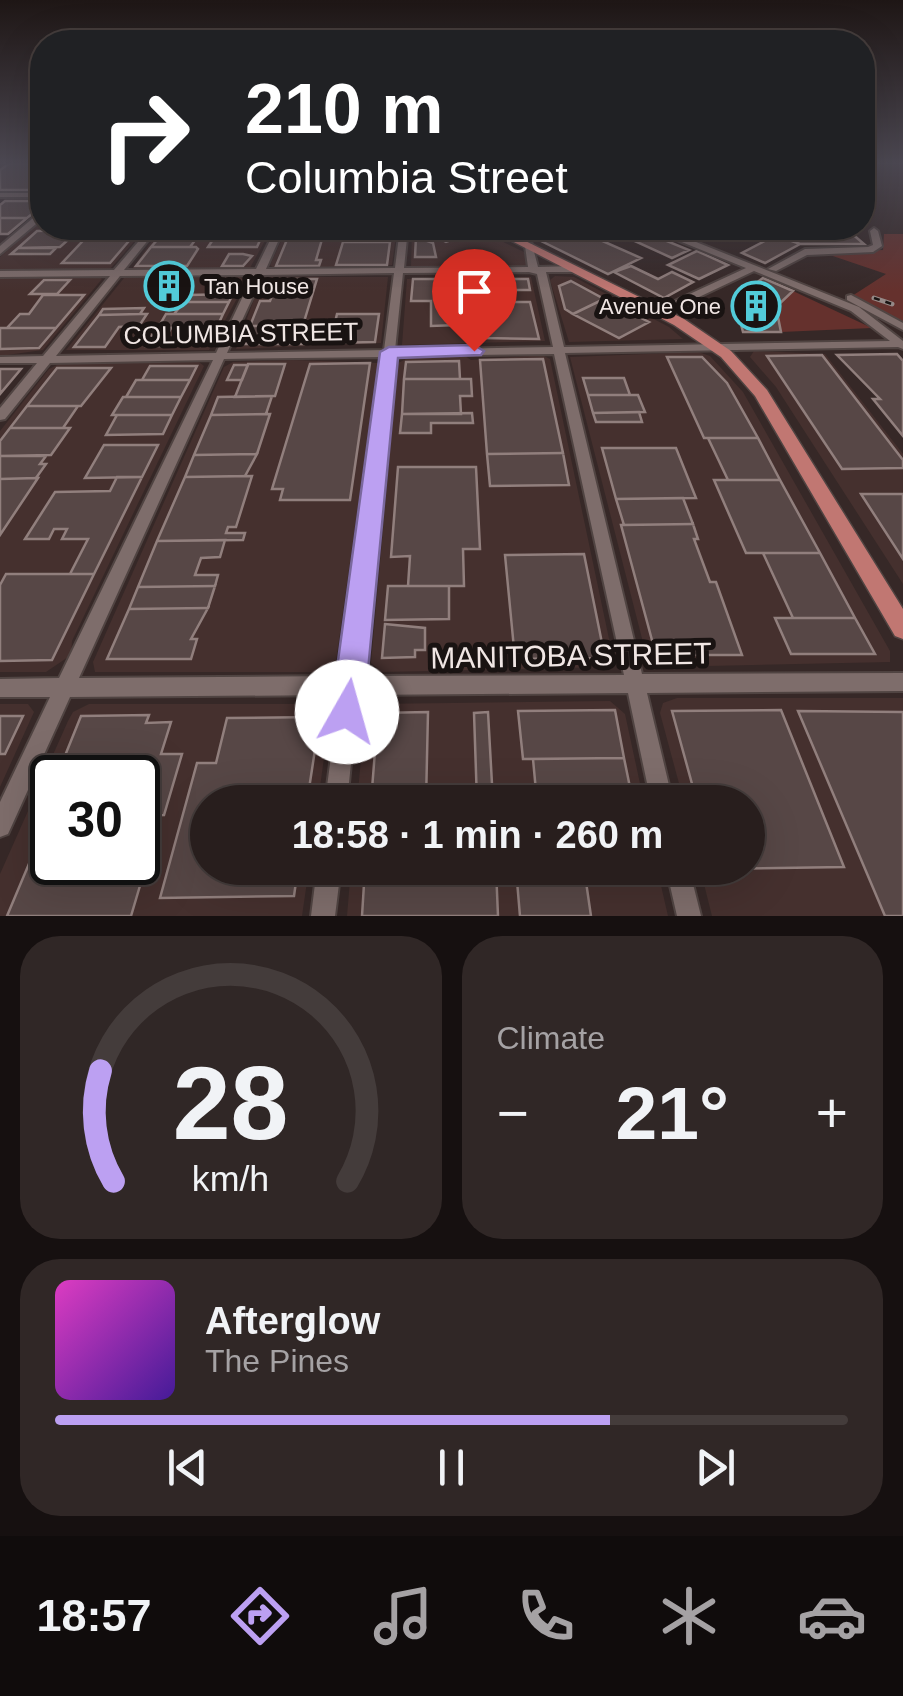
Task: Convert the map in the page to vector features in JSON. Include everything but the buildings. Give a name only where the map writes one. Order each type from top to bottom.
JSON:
[{"type":"main road","points":[[516,240],[660,312],[716,346],[761,394],[903,629]]},
{"type":"street","points":[[0,251],[30,225]]},
{"type":"street","points":[[660,312],[805,252],[870,250],[878,246],[875,235]]},
{"type":"street","points":[[0,416],[144,240]]},
{"type":"street","points":[[0,826],[274,240]]},
{"type":"street","points":[[338,785],[403,240]]},
{"type":"street","points":[[688,240],[862,302],[903,327]]},
{"type":"street","points":[[701,240],[863,314],[902,344]]},
{"type":"street","points":[[529,246],[558,350],[658,785]]},
{"type":"street","points":[[0,274],[574,269]]},
{"type":"street","name":"COLUMBIA STREET","points":[[0,360],[902,344]]},
{"type":"street","name":"MANITOBA STREET","points":[[0,688],[903,682]]},
{"type":"street","points":[[323,916],[326,885]]},
{"type":"street","points":[[682,885],[689,916]]},
{"type":"shaded area","points":[[30,231],[30,240],[135,240],[110,269],[0,270],[0,257]]},
{"type":"shaded area","points":[[884,234],[903,234],[903,324],[852,296],[886,274],[821,252],[883,250]]},
{"type":"shaded area","points":[[153,240],[265,240],[250,268],[132,269]]},
{"type":"shaded area","points":[[281,240],[395,240],[392,265],[275,269],[270,265]]},
{"type":"shaded area","points":[[412,240],[499,240],[526,253],[529,267],[411,267]]},
{"type":"shaded area","points":[[555,276],[574,277],[669,327],[683,339],[569,342],[550,280]]},
{"type":"shaded area","points":[[240,277],[246,282],[209,350],[66,350],[124,278]]},
{"type":"shaded area","points":[[262,277],[388,277],[381,343],[236,349]]},
{"type":"shaded area","points":[[531,277],[545,341],[402,345],[407,279]]},
{"type":"shaded area","points":[[0,278],[102,279],[43,350],[0,356]]},
{"type":"shaded area","points":[[793,291],[872,328],[781,332],[776,307]]},
{"type":"shaded area","points":[[754,351],[825,354],[903,454],[903,584],[776,387],[750,357]]},
{"type":"shaded area","points":[[698,352],[710,356],[743,392],[890,651],[890,662],[662,667],[647,658],[570,357]]},
{"type":"shaded area","points":[[542,355],[550,359],[612,653],[608,667],[382,672],[371,663],[398,363],[408,358],[465,356],[471,360]]},
{"type":"shaded area","points":[[199,362],[204,366],[72,641],[71,655],[46,672],[0,672],[0,431],[49,369],[59,364]]},
{"type":"shaded area","points":[[233,362],[378,363],[336,661],[323,672],[95,672],[93,662],[224,367]]},
{"type":"shaded area","points":[[677,698],[903,698],[903,916],[712,916],[704,885],[765,885],[765,785],[679,785],[660,713],[663,703]]},
{"type":"shaded area","points":[[610,701],[625,714],[640,785],[359,785],[365,716],[374,704]]},
{"type":"shaded area","points":[[0,704],[28,704],[34,712],[0,787]]},
{"type":"shaded area","points":[[89,704],[310,704],[323,708],[329,721],[320,785],[190,785],[190,885],[307,885],[302,916],[0,916],[0,874],[30,806],[30,885],[160,885],[160,755],[53,755],[73,712]]},
{"type":"shaded area","points":[[350,885],[661,885],[668,916],[347,916]]},
{"type":"railway","points":[[874,298],[892,304]]},
{"type":"place","name":"Tan House","points":[[169,286]]},
{"type":"place","name":"Avenue One","points":[[756,306]]},
{"type":"route","points":[[347,712],[389,352],[474,351]]}]
